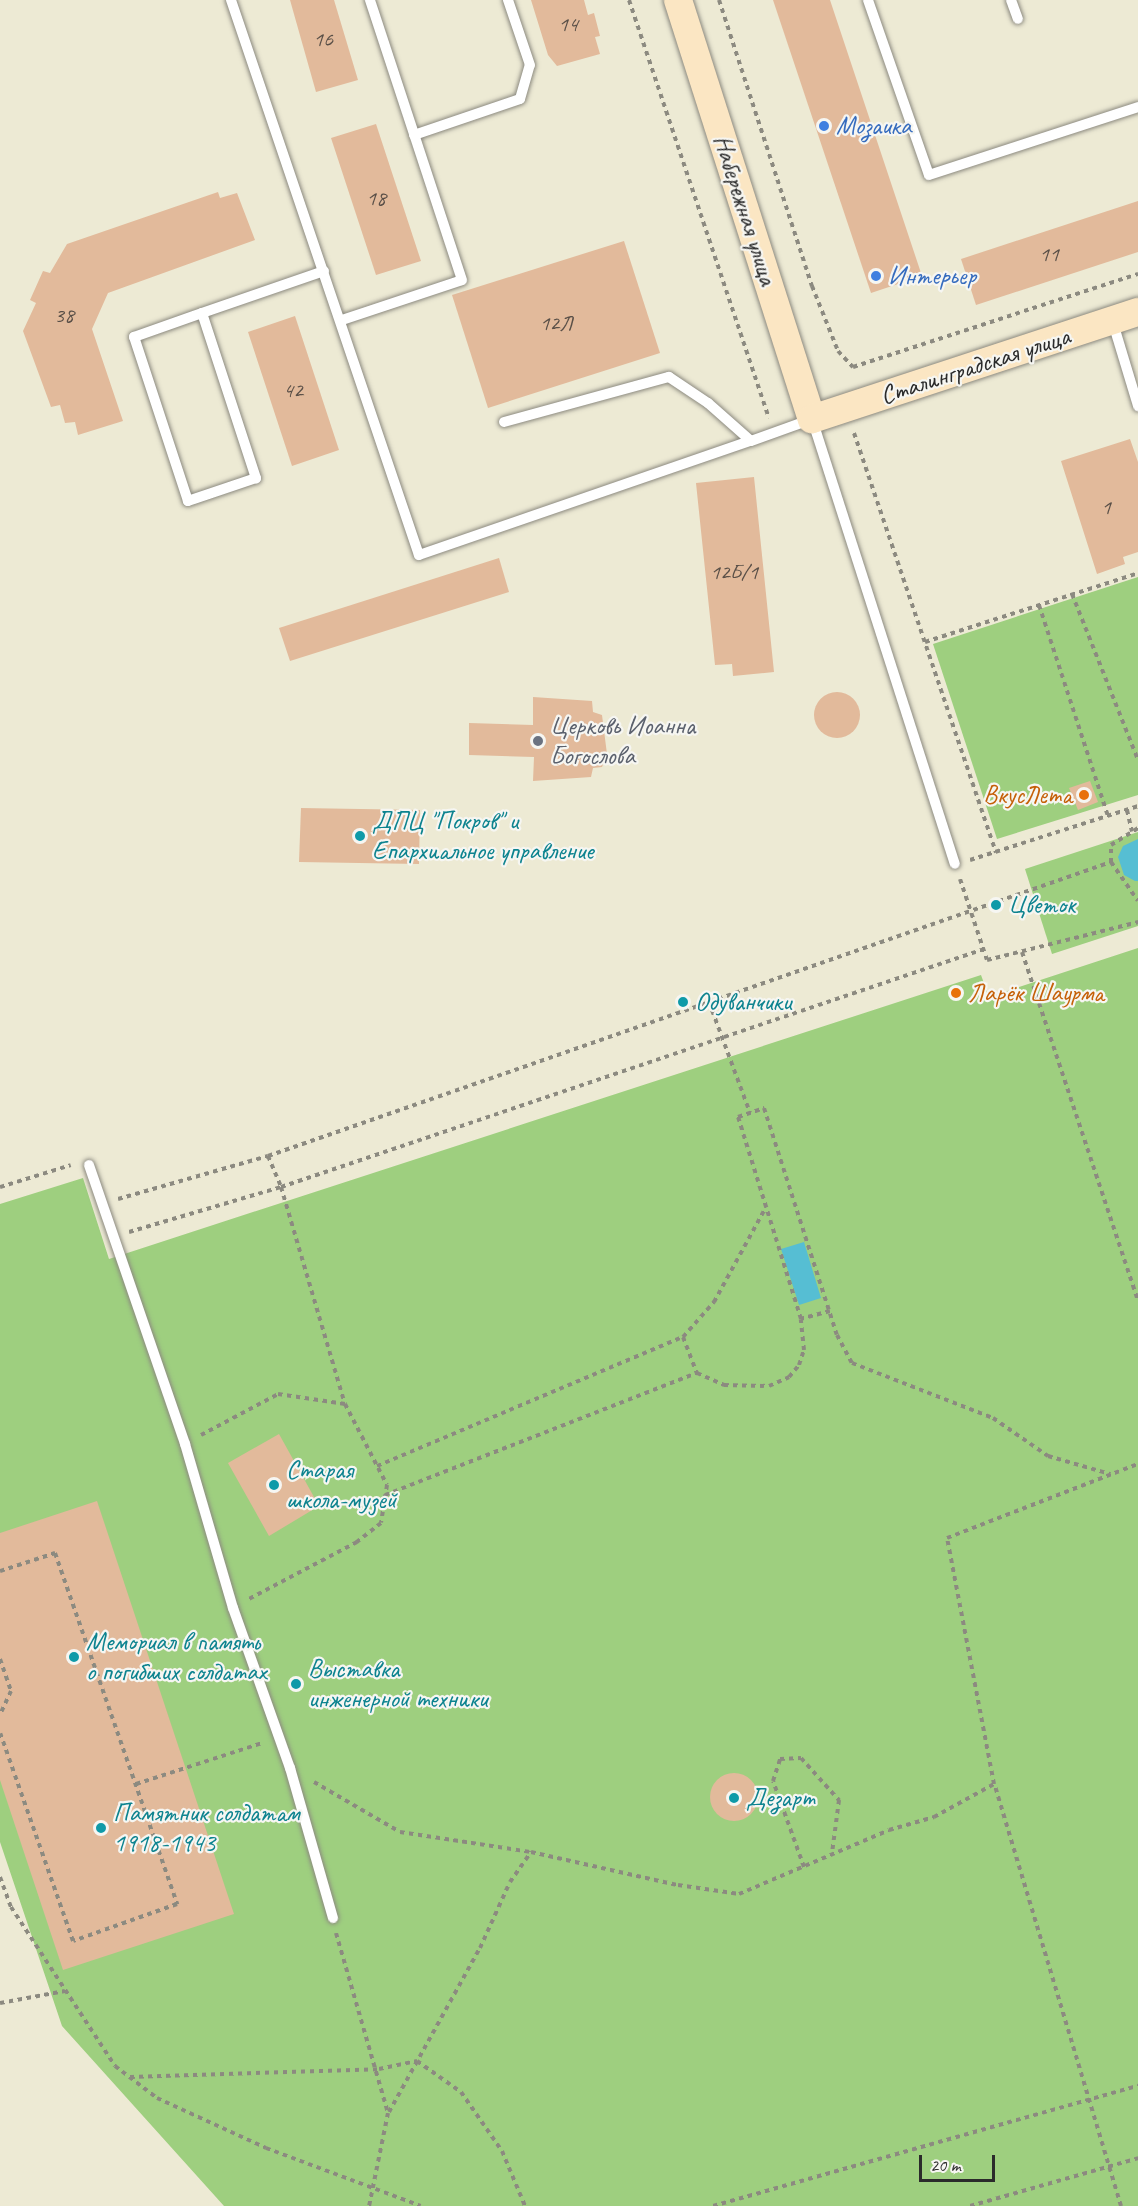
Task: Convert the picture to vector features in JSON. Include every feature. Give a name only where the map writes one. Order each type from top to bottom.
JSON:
[{"type":"street","name":"Набережная улица","points":[[678,0],[812,419]]},
{"type":"street","name":"Сталинградская улица","points":[[812,419],[1125,316]]},
{"type":"lane","points":[[231,0],[342,320],[419,555],[812,419],[955,864]]},
{"type":"lane","points":[[342,320],[462,280],[370,0]]},
{"type":"lane","points":[[414,135],[520,99],[530,65],[508,0]]},
{"type":"lane","points":[[868,0],[929,175],[1138,107]]},
{"type":"lane","points":[[1011,0],[1017,18]]},
{"type":"lane","points":[[202,313],[256,478],[188,501],[134,337],[202,313],[324,271]]},
{"type":"lane","points":[[1125,316],[1138,406]]},
{"type":"lane","points":[[504,422],[669,377],[708,403],[751,441]]},
{"type":"lane","points":[[89,1165],[185,1444],[233,1608],[277,1738],[290,1768],[333,1918]]},
{"type":"path","points":[[629,0],[774,433]]},
{"type":"path","points":[[718,0],[812,286],[838,351],[853,367],[1138,274]]},
{"type":"path","points":[[846,409],[996,853]]},
{"type":"path","points":[[925,642],[1138,573]]},
{"type":"path","points":[[1072,594],[1138,760]]},
{"type":"path","points":[[1039,604],[1108,816]]},
{"type":"path","points":[[1138,806],[996,853],[955,864],[987,960],[1138,922]]},
{"type":"path","points":[[1127,810],[1132,831]]},
{"type":"path","points":[[1138,828],[1111,845],[1111,862],[1138,901]]},
{"type":"path","points":[[103,1204],[268,1155],[1111,862]]},
{"type":"path","points":[[114,1237],[281,1187],[984,949]]},
{"type":"path","points":[[1022,951],[1138,1301]]},
{"type":"path","points":[[710,1002],[750,1113]]},
{"type":"path","points":[[683,1337],[697,1373],[724,1385],[769,1386],[789,1377],[804,1350],[801,1319],[738,1117],[764,1108],[830,1311],[852,1363],[883,1378],[993,1418],[1048,1456],[1111,1474]]},
{"type":"path","points":[[233,1608],[357,1542],[381,1523],[387,1485],[345,1404],[281,1187],[268,1155]]},
{"type":"path","points":[[0,1187],[75,1163],[89,1165]]},
{"type":"path","points":[[377,1466],[683,1337],[714,1302],[766,1207]]},
{"type":"path","points":[[801,1319],[830,1311]]},
{"type":"path","points":[[385,1495],[697,1373]]},
{"type":"path","points":[[185,1444],[278,1394],[345,1404]]},
{"type":"path","points":[[1121,2206],[1087,2100],[994,1784],[947,1538],[1138,1464]]},
{"type":"path","points":[[0,1571],[55,1553],[177,1904],[73,1941],[0,1733]]},
{"type":"path","points":[[0,1659],[11,1691],[0,1715]]},
{"type":"path","points":[[136,1784],[277,1738]]},
{"type":"path","points":[[804,1867],[773,1781],[780,1759],[801,1758],[839,1800],[832,1853]]},
{"type":"path","points":[[290,1768],[400,1832],[531,1852],[678,1885],[738,1894],[889,1830],[934,1817],[994,1784]]},
{"type":"path","points":[[369,2206],[375,2190],[388,2113],[480,1948],[510,1882],[531,1852]]},
{"type":"path","points":[[0,1877],[11,1907],[115,2066],[179,2108],[266,2148],[421,2206]]},
{"type":"path","points":[[333,1918],[346,1978],[379,2070],[388,2113]]},
{"type":"path","points":[[0,2003],[65,1991]]},
{"type":"path","points":[[130,2077],[379,2070],[417,2061],[461,2092],[502,2151],[525,2206]]},
{"type":"path","points":[[713,2206],[1138,2086]]},
{"type":"path","points":[[970,2206],[1138,2158]]},
{"type":"green space","points":[[1138,577],[1138,795],[997,839],[933,644]]},
{"type":"green space","points":[[1138,832],[1138,926],[1052,954],[1025,869]]},
{"type":"green space","points":[[1138,948],[1138,2206],[224,2206],[62,2026],[0,1842],[0,1204],[83,1178],[109,1259],[981,975],[989,997]]},
{"type":"water","points":[[1138,839],[1138,881],[1135,881],[1124,875],[1118,857],[1123,846]]},
{"type":"water","points":[[804,1242],[821,1298],[799,1305],[781,1249]]},
{"type":"building","points":[[290,0],[334,0],[358,80],[316,92]]},
{"type":"building","points":[[531,0],[584,0],[588,15],[594,13],[600,36],[595,37],[600,54],[557,66],[548,55]]},
{"type":"building","points":[[773,0],[830,0],[922,276],[871,293]]},
{"type":"building","points":[[376,124],[421,261],[376,275],[331,138]]},
{"type":"building","points":[[218,192],[220,198],[237,193],[255,240],[108,293],[92,329],[123,421],[78,435],[75,422],[65,423],[60,405],[51,407],[23,331],[36,303],[30,300],[43,271],[50,273],[67,244]]},
{"type":"building","points":[[1138,201],[1138,252],[976,305],[961,259]]},
{"type":"building","points":[[624,241],[660,353],[488,408],[452,295]]},
{"type":"building","points":[[295,316],[339,450],[292,466],[248,332]]},
{"type":"building","points":[[1130,439],[1138,462],[1138,552],[1123,557],[1125,564],[1097,574],[1061,461]]},
{"type":"building","points":[[754,477],[774,672],[733,676],[732,664],[715,665],[696,483]]},
{"type":"building","points":[[499,558],[509,592],[290,661],[279,628]]},
{"type":"building","points":[[837,692],[853,699],[860,715],[853,731],[837,738],[821,731],[814,715],[821,699]]},
{"type":"building","name":"Церковь Иоанна Богослова","points":[[533,697],[592,701],[593,712],[602,715],[607,754],[602,767],[593,768],[591,777],[533,781],[534,757],[469,755],[469,723],[533,725]]},
{"type":"building","name":"ВкусЛета","points":[[1090,781],[1098,802],[1078,810],[1069,788]]},
{"type":"building","name":"ДПЦ \"Покров\" и Епархиальное управление","points":[[301,808],[420,810],[419,864],[299,862]]},
{"type":"building","name":"Старая школа-музей","points":[[279,1434],[319,1506],[269,1536],[228,1463]]},
{"type":"building","name":"Мемориал в память о погибших солдатах","points":[[97,1501],[234,1914],[63,1970],[0,1780],[0,1533]]},
{"type":"building","name":"Дезарт","points":[[729,1773],[739,1773],[754,1783],[758,1797],[757,1806],[748,1817],[739,1821],[729,1821],[714,1811],[710,1802],[710,1792],[720,1777]]},
{"type":"place","name":"Мозаика","points":[[824,126]]},
{"type":"place","name":"Интерьер","points":[[876,276]]},
{"type":"place","name":"Церковь Иоанна Богослова","points":[[538,741]]},
{"type":"place","name":"ВкусЛета","points":[[1084,795]]},
{"type":"place","name":"ДПЦ \"Покров\" и Епархиальное управление","points":[[360,836]]},
{"type":"place","name":"Цветок","points":[[996,905]]},
{"type":"place","name":"Ларёк Шаурма","points":[[956,993]]},
{"type":"place","name":"Одуванчики","points":[[683,1002]]},
{"type":"place","name":"Старая школа-музей","points":[[274,1485]]},
{"type":"place","name":"Мемориал в память о погибших солдатах","points":[[74,1657]]},
{"type":"place","name":"Выставка инженерной техники","points":[[296,1684]]},
{"type":"place","name":"Дезарт","points":[[734,1798]]},
{"type":"place","name":"Памятник солдатам 1918-1943","points":[[101,1828]]}]
